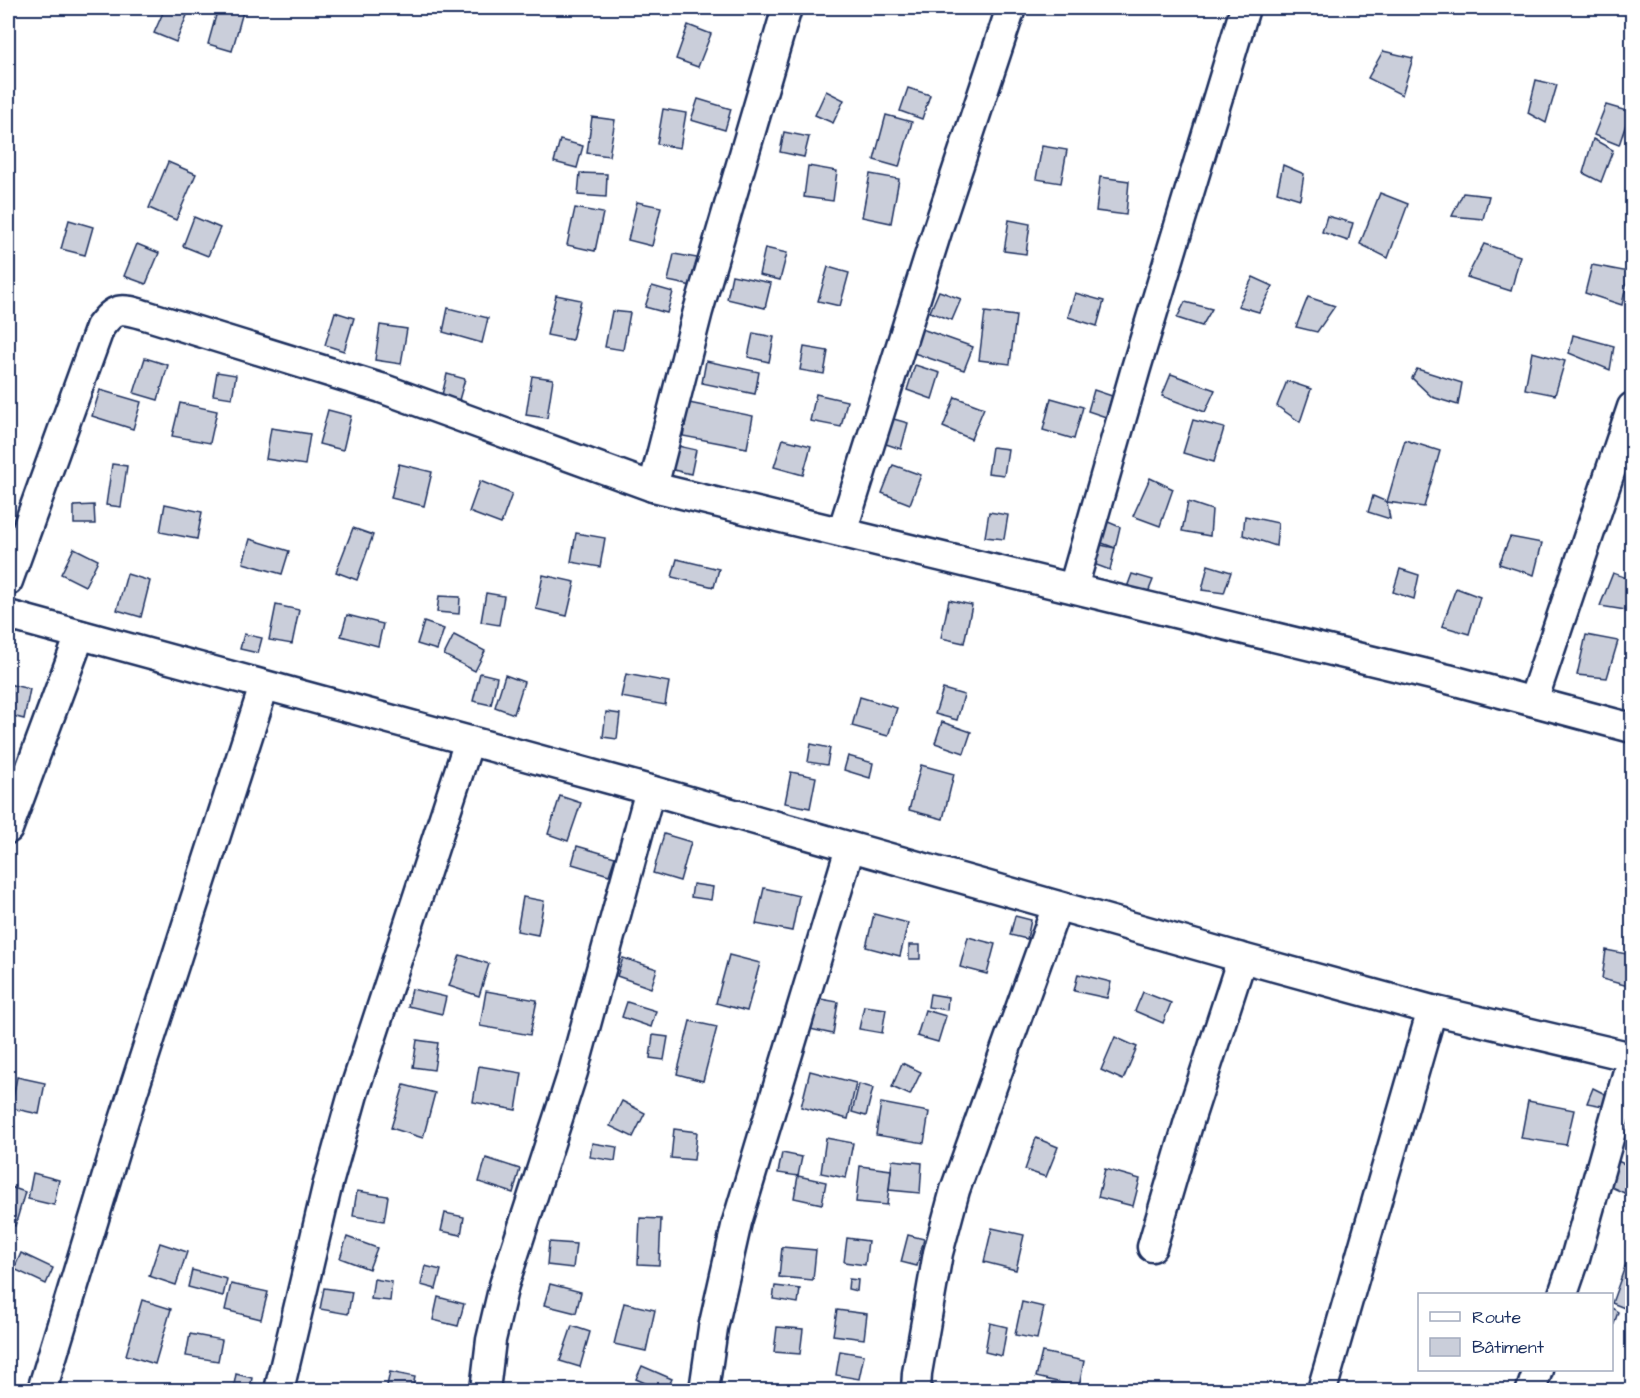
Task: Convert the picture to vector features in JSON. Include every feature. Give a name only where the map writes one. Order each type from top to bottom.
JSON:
[{"type":"street","points":[[653,487],[698,311],[787,8]]},
{"type":"street","points":[[842,532],[939,225],[1011,8]]},
{"type":"street","points":[[1073,588],[1136,368],[1245,8]]},
{"type":"street","points":[[8,581],[100,327],[110,313],[119,310],[146,315],[381,388],[653,487],[1533,701],[1632,728]]},
{"type":"street","points":[[1533,701],[1632,407]]},
{"type":"street","points":[[8,615],[650,790],[1432,1010],[1632,1057],[1563,1293]]},
{"type":"street","points":[[8,830],[80,635]]},
{"type":"street","points":[[42,1390],[117,1143],[264,686]]},
{"type":"street","points":[[279,1390],[327,1187],[353,1094],[469,741]]},
{"type":"street","points":[[485,1390],[491,1340],[504,1285],[573,1072],[650,790]]},
{"type":"street","points":[[704,1390],[714,1328],[737,1222],[850,848]]},
{"type":"street","points":[[916,1390],[938,1253],[956,1190],[1057,906]]},
{"type":"street","points":[[1152,1247],[1189,1121],[1242,958]]},
{"type":"street","points":[[1322,1390],[1432,1010]]},
{"type":"street","points":[[1531,1390],[1538,1371]]},
{"type":"building","points":[[165,8],[190,8],[176,42],[154,33]]},
{"type":"building","points":[[218,8],[244,8],[232,51],[208,44]]},
{"type":"building","points":[[688,25],[711,34],[698,67],[676,59]]},
{"type":"building","points":[[1383,51],[1413,58],[1402,95],[1368,78]]},
{"type":"building","points":[[1536,80],[1557,85],[1546,123],[1528,113]]},
{"type":"building","points":[[908,88],[930,95],[922,119],[900,111]]},
{"type":"building","points":[[826,91],[844,100],[833,123],[815,115]]},
{"type":"building","points":[[698,99],[731,109],[725,130],[691,120]]},
{"type":"building","points":[[1606,105],[1630,112],[1619,145],[1594,135]]},
{"type":"building","points":[[663,109],[686,113],[680,148],[657,144]]},
{"type":"building","points":[[886,115],[912,122],[899,167],[874,160]]},
{"type":"building","points":[[592,117],[615,120],[609,156],[587,153]]},
{"type":"building","points":[[784,132],[809,137],[804,157],[780,152]]},
{"type":"building","points":[[1593,139],[1613,150],[1601,182],[1583,173]]},
{"type":"building","points":[[560,140],[583,146],[577,168],[554,162]]},
{"type":"building","points":[[1042,146],[1067,150],[1061,183],[1036,179]]},
{"type":"building","points":[[168,162],[196,174],[176,220],[149,208]]},
{"type":"building","points":[[1283,165],[1304,174],[1300,199],[1277,192]]},
{"type":"building","points":[[808,166],[837,171],[833,201],[804,197]]},
{"type":"building","points":[[580,173],[607,174],[606,197],[578,195]]},
{"type":"building","points":[[870,174],[899,179],[891,223],[862,217]]},
{"type":"building","points":[[1100,177],[1129,181],[1126,215],[1096,211]]},
{"type":"building","points":[[1380,193],[1408,204],[1388,258],[1360,244]]},
{"type":"building","points":[[1463,193],[1489,196],[1483,219],[1452,216]]},
{"type":"building","points":[[637,202],[661,207],[652,246],[628,240]]},
{"type":"building","points":[[575,208],[603,213],[595,251],[567,245]]},
{"type":"building","points":[[1327,216],[1353,223],[1348,241],[1322,232]]},
{"type":"building","points":[[194,217],[220,228],[208,256],[183,246]]},
{"type":"building","points":[[69,220],[93,227],[85,255],[61,249]]},
{"type":"building","points":[[1009,220],[1030,224],[1026,254],[1004,251]]},
{"type":"building","points":[[137,244],[159,253],[146,284],[124,276]]},
{"type":"building","points":[[1484,244],[1520,256],[1511,291],[1467,277]]},
{"type":"building","points":[[765,248],[787,253],[780,280],[759,275]]},
{"type":"building","points":[[674,254],[703,259],[697,287],[668,281]]},
{"type":"building","points":[[1592,265],[1629,272],[1622,305],[1585,293]]},
{"type":"building","points":[[828,267],[849,273],[840,306],[818,301]]},
{"type":"building","points":[[732,275],[771,283],[765,308],[727,299]]},
{"type":"building","points":[[1253,277],[1273,286],[1259,312],[1238,306]]},
{"type":"building","points":[[652,286],[673,292],[667,313],[645,307]]},
{"type":"building","points":[[939,291],[961,299],[952,320],[930,312]]},
{"type":"building","points":[[1075,293],[1104,301],[1097,326],[1068,317]]},
{"type":"building","points":[[556,295],[581,300],[572,340],[547,335]]},
{"type":"building","points":[[1308,297],[1335,306],[1317,332],[1296,327]]},
{"type":"building","points":[[1185,302],[1212,309],[1202,326],[1177,318]]},
{"type":"building","points":[[448,308],[488,318],[482,343],[443,332]]},
{"type":"building","points":[[612,311],[630,313],[623,350],[605,347]]},
{"type":"building","points":[[335,312],[354,318],[344,351],[325,345]]},
{"type":"building","points":[[985,312],[1016,316],[1010,364],[979,360]]},
{"type":"building","points":[[380,325],[407,329],[401,364],[375,360]]},
{"type":"building","points":[[919,328],[973,347],[964,370],[911,352]]},
{"type":"building","points":[[753,333],[774,337],[769,362],[748,357]]},
{"type":"building","points":[[1573,335],[1614,346],[1610,370],[1569,353]]},
{"type":"building","points":[[804,347],[828,351],[824,374],[800,370]]},
{"type":"building","points":[[1532,352],[1565,361],[1555,395],[1525,389]]},
{"type":"building","points":[[145,358],[168,365],[158,400],[134,393]]},
{"type":"building","points":[[706,361],[759,372],[755,394],[702,383]]},
{"type":"building","points":[[915,365],[940,373],[932,399],[907,390]]},
{"type":"building","points":[[1417,369],[1462,383],[1458,405],[1432,397],[1412,378]]},
{"type":"building","points":[[217,372],[236,375],[232,398],[213,395]]},
{"type":"building","points":[[447,374],[465,379],[459,400],[442,395]]},
{"type":"building","points":[[1171,374],[1215,390],[1205,412],[1162,396]]},
{"type":"building","points":[[532,376],[553,379],[547,418],[526,415]]},
{"type":"building","points":[[1287,381],[1311,389],[1300,422],[1277,406]]},
{"type":"building","points":[[100,390],[141,402],[133,429],[92,416]]},
{"type":"building","points":[[1094,390],[1112,396],[1106,417],[1088,411]]},
{"type":"building","points":[[816,394],[847,401],[841,427],[810,421]]},
{"type":"building","points":[[955,397],[984,408],[971,439],[943,427]]},
{"type":"building","points":[[1051,398],[1083,407],[1074,439],[1043,430]]},
{"type":"building","points":[[180,403],[217,411],[210,443],[172,436]]},
{"type":"building","points":[[689,403],[753,416],[747,448],[683,436]]},
{"type":"building","points":[[328,410],[351,416],[343,450],[319,444]]},
{"type":"building","points":[[890,418],[908,423],[901,449],[883,443]]},
{"type":"building","points":[[1193,420],[1224,428],[1214,462],[1183,453]]},
{"type":"building","points":[[271,428],[310,434],[305,465],[266,459]]},
{"type":"building","points":[[783,439],[811,446],[803,475],[774,467]]},
{"type":"building","points":[[1405,440],[1440,451],[1424,507],[1387,502]]},
{"type":"building","points":[[669,444],[696,450],[691,474],[665,468]]},
{"type":"building","points":[[992,447],[1008,449],[1004,475],[988,473]]},
{"type":"building","points":[[112,464],[127,466],[121,507],[106,505]]},
{"type":"building","points":[[399,464],[432,472],[424,506],[391,498]]},
{"type":"building","points":[[893,465],[921,475],[910,504],[882,493]]},
{"type":"building","points":[[1150,478],[1173,489],[1160,526],[1133,516]]},
{"type":"building","points":[[480,481],[512,494],[501,524],[469,512]]},
{"type":"building","points":[[1373,496],[1387,502],[1390,519],[1368,512]]},
{"type":"building","points":[[1188,502],[1212,510],[1210,536],[1182,531]]},
{"type":"building","points":[[165,504],[202,512],[197,539],[160,532]]},
{"type":"building","points":[[94,505],[95,524],[74,524],[74,506]]},
{"type":"building","points":[[989,512],[1008,515],[1004,539],[985,537]]},
{"type":"building","points":[[1245,516],[1278,523],[1276,546],[1243,535]]},
{"type":"building","points":[[1101,519],[1120,527],[1115,548],[1097,541]]},
{"type":"building","points":[[353,528],[373,535],[357,580],[336,572]]},
{"type":"building","points":[[576,533],[605,538],[600,567],[571,562]]},
{"type":"building","points":[[1510,537],[1542,543],[1534,575],[1499,564]]},
{"type":"building","points":[[250,539],[289,551],[282,574],[243,563]]},
{"type":"building","points":[[1096,544],[1115,548],[1110,570],[1091,563]]},
{"type":"building","points":[[74,548],[98,560],[85,586],[61,574]]},
{"type":"building","points":[[677,559],[719,569],[714,587],[672,577]]},
{"type":"building","points":[[1208,565],[1231,572],[1224,593],[1202,590]]},
{"type":"building","points":[[1400,569],[1419,575],[1414,599],[1393,592]]},
{"type":"building","points":[[1613,573],[1632,580],[1632,611],[1600,606]]},
{"type":"building","points":[[127,574],[150,581],[141,617],[117,610]]},
{"type":"building","points":[[1132,574],[1153,580],[1147,595],[1126,590]]},
{"type":"building","points":[[543,575],[575,582],[567,616],[536,609]]},
{"type":"building","points":[[1456,588],[1480,597],[1469,634],[1442,626]]},
{"type":"building","points":[[486,593],[504,596],[499,625],[481,622]]},
{"type":"building","points":[[439,596],[460,597],[459,614],[437,612]]},
{"type":"building","points":[[949,600],[972,605],[964,643],[941,638]]},
{"type":"building","points":[[276,605],[299,610],[292,644],[269,640]]},
{"type":"building","points":[[347,615],[383,624],[378,646],[341,636]]},
{"type":"building","points":[[424,622],[444,629],[437,650],[417,644]]},
{"type":"building","points":[[244,634],[262,638],[258,653],[240,649]]},
{"type":"building","points":[[454,635],[485,651],[475,671],[444,655]]},
{"type":"building","points":[[1586,635],[1618,641],[1607,678],[1577,675]]},
{"type":"building","points":[[480,673],[497,677],[491,705],[473,701]]},
{"type":"building","points":[[626,674],[669,682],[665,705],[621,697]]},
{"type":"building","points":[[505,675],[524,682],[514,714],[495,707]]},
{"type":"building","points":[[8,684],[30,689],[24,719],[8,715]]},
{"type":"building","points":[[943,689],[964,695],[957,720],[935,714]]},
{"type":"building","points":[[860,697],[897,708],[888,736],[852,726]]},
{"type":"building","points":[[606,712],[620,714],[617,739],[603,737]]},
{"type":"building","points":[[942,722],[971,732],[964,753],[935,743]]},
{"type":"building","points":[[811,744],[830,748],[827,765],[808,762]]},
{"type":"building","points":[[848,756],[873,763],[870,778],[844,770]]},
{"type":"building","points":[[921,765],[954,774],[943,819],[909,810]]},
{"type":"building","points":[[791,772],[816,777],[810,808],[785,803]]},
{"type":"building","points":[[560,796],[581,803],[568,841],[548,834]]},
{"type":"building","points":[[664,834],[691,842],[680,881],[653,873]]},
{"type":"building","points":[[577,846],[615,857],[609,875],[572,864]]},
{"type":"building","points":[[693,884],[713,887],[711,900],[691,897]]},
{"type":"building","points":[[764,888],[799,896],[792,931],[756,924]]},
{"type":"building","points":[[523,897],[544,901],[538,935],[517,931]]},
{"type":"building","points":[[874,914],[908,923],[900,956],[866,947]]},
{"type":"building","points":[[1015,916],[1031,920],[1027,939],[1010,935]]},
{"type":"building","points":[[968,937],[995,944],[987,974],[960,967]]},
{"type":"building","points":[[909,945],[920,945],[920,959],[909,959]]},
{"type":"building","points":[[1606,950],[1632,955],[1632,987],[1602,979]]},
{"type":"building","points":[[460,955],[489,964],[479,996],[449,986]]},
{"type":"building","points":[[729,955],[760,963],[747,1011],[716,1003]]},
{"type":"building","points":[[623,958],[657,969],[651,988],[617,976]]},
{"type":"building","points":[[1078,974],[1111,982],[1107,998],[1074,991]]},
{"type":"building","points":[[412,989],[446,997],[442,1014],[408,1006]]},
{"type":"building","points":[[486,991],[537,1000],[530,1035],[480,1026]]},
{"type":"building","points":[[1143,992],[1171,1003],[1163,1023],[1135,1011]]},
{"type":"building","points":[[930,994],[948,997],[947,1010],[928,1007]]},
{"type":"building","points":[[815,998],[838,1002],[833,1034],[810,1029]]},
{"type":"building","points":[[627,1002],[656,1011],[651,1027],[622,1017]]},
{"type":"building","points":[[864,1006],[886,1009],[882,1033],[859,1029]]},
{"type":"building","points":[[925,1010],[946,1016],[938,1042],[917,1036]]},
{"type":"building","points":[[690,1021],[717,1027],[703,1081],[677,1074]]},
{"type":"building","points":[[653,1035],[668,1037],[664,1060],[650,1058]]},
{"type":"building","points":[[1115,1037],[1137,1047],[1123,1080],[1101,1070]]},
{"type":"building","points":[[417,1040],[438,1043],[434,1070],[413,1067]]},
{"type":"building","points":[[902,1063],[921,1072],[910,1095],[892,1087]]},
{"type":"building","points":[[479,1066],[522,1073],[516,1110],[473,1102]]},
{"type":"building","points":[[810,1071],[856,1083],[848,1119],[801,1107]]},
{"type":"building","points":[[17,1077],[45,1083],[39,1114],[11,1108]]},
{"type":"building","points":[[859,1084],[873,1088],[866,1116],[852,1112]]},
{"type":"building","points":[[404,1085],[435,1093],[423,1138],[391,1128]]},
{"type":"building","points":[[1593,1088],[1611,1097],[1608,1107],[1587,1103]]},
{"type":"building","points":[[622,1101],[645,1113],[633,1137],[610,1126]]},
{"type":"building","points":[[1528,1101],[1574,1110],[1566,1145],[1521,1138]]},
{"type":"building","points":[[881,1103],[929,1112],[924,1143],[876,1135]]},
{"type":"building","points":[[674,1129],[697,1132],[694,1160],[671,1158]]},
{"type":"building","points":[[826,1138],[853,1143],[846,1178],[821,1173]]},
{"type":"building","points":[[1036,1138],[1058,1147],[1046,1177],[1025,1170]]},
{"type":"building","points":[[592,1143],[617,1147],[615,1161],[590,1157]]},
{"type":"building","points":[[782,1153],[802,1157],[798,1176],[778,1173]]},
{"type":"building","points":[[486,1158],[520,1169],[513,1193],[479,1182]]},
{"type":"building","points":[[892,1160],[922,1163],[920,1193],[889,1190]]},
{"type":"building","points":[[1615,1160],[1632,1167],[1631,1196],[1609,1186]]},
{"type":"building","points":[[860,1166],[891,1170],[887,1205],[856,1202]]},
{"type":"building","points":[[1105,1169],[1140,1179],[1133,1206],[1098,1197]]},
{"type":"building","points":[[33,1173],[59,1180],[54,1205],[28,1199]]},
{"type":"building","points":[[798,1176],[826,1182],[822,1204],[794,1198]]},
{"type":"building","points":[[8,1186],[25,1192],[15,1226],[8,1223]]},
{"type":"building","points":[[357,1191],[388,1196],[384,1221],[353,1216]]},
{"type":"building","points":[[445,1213],[464,1217],[461,1235],[441,1231]]},
{"type":"building","points":[[640,1218],[661,1219],[659,1265],[638,1264]]},
{"type":"building","points":[[992,1228],[1024,1235],[1016,1270],[984,1262]]},
{"type":"building","points":[[908,1235],[924,1239],[917,1266],[901,1262]]},
{"type":"building","points":[[347,1237],[377,1248],[369,1269],[340,1258]]},
{"type":"building","points":[[847,1238],[868,1241],[865,1265],[844,1262]]},
{"type":"building","points":[[549,1242],[576,1244],[573,1268],[547,1265]]},
{"type":"building","points":[[160,1243],[187,1252],[176,1285],[149,1276]]},
{"type":"building","points":[[782,1247],[816,1250],[813,1280],[779,1277]]},
{"type":"building","points":[[21,1253],[53,1268],[46,1284],[14,1269]]},
{"type":"building","points":[[1627,1261],[1632,1263],[1632,1311],[1613,1303]]},
{"type":"building","points":[[425,1266],[441,1270],[436,1289],[421,1285]]},
{"type":"building","points":[[192,1270],[227,1279],[223,1296],[188,1287]]},
{"type":"building","points":[[374,1279],[392,1282],[390,1301],[371,1299]]},
{"type":"building","points":[[849,1279],[858,1280],[857,1291],[848,1289]]},
{"type":"building","points":[[231,1284],[268,1292],[261,1319],[225,1310]]},
{"type":"building","points":[[550,1284],[581,1292],[576,1313],[544,1305]]},
{"type":"building","points":[[775,1286],[800,1289],[798,1303],[773,1299]]},
{"type":"building","points":[[324,1288],[352,1292],[348,1314],[320,1309]]},
{"type":"building","points":[[438,1297],[464,1304],[458,1326],[433,1320]]},
{"type":"building","points":[[142,1300],[171,1309],[155,1364],[126,1355]]},
{"type":"building","points":[[1022,1302],[1044,1307],[1037,1339],[1015,1335]]},
{"type":"building","points":[[624,1303],[655,1310],[646,1351],[614,1344]]},
{"type":"building","points":[[1613,1309],[1618,1312],[1613,1327]]},
{"type":"building","points":[[837,1310],[867,1314],[864,1339],[833,1335]]},
{"type":"building","points":[[990,1323],[1007,1327],[1002,1356],[985,1352]]},
{"type":"building","points":[[572,1326],[590,1332],[580,1367],[560,1361]]},
{"type":"building","points":[[777,1327],[803,1329],[800,1354],[774,1352]]},
{"type":"building","points":[[190,1334],[222,1340],[218,1361],[186,1356]]},
{"type":"building","points":[[840,1351],[864,1355],[859,1379],[836,1375]]},
{"type":"building","points":[[1042,1352],[1084,1361],[1079,1387],[1036,1377]]},
{"type":"building","points":[[642,1366],[672,1379],[667,1390],[661,1390],[636,1379]]},
{"type":"building","points":[[390,1372],[415,1377],[412,1390],[386,1390]]},
{"type":"building","points":[[236,1374],[252,1378],[251,1383],[268,1387],[267,1390],[233,1390]]},
{"type":"building","points":[[339,1386],[363,1388],[363,1390],[339,1390]]},
{"type":"building","points":[[848,1387],[870,1388],[870,1390],[848,1390]]},
{"type":"building","points":[[892,1387],[892,1390],[870,1390],[870,1388]]}]
